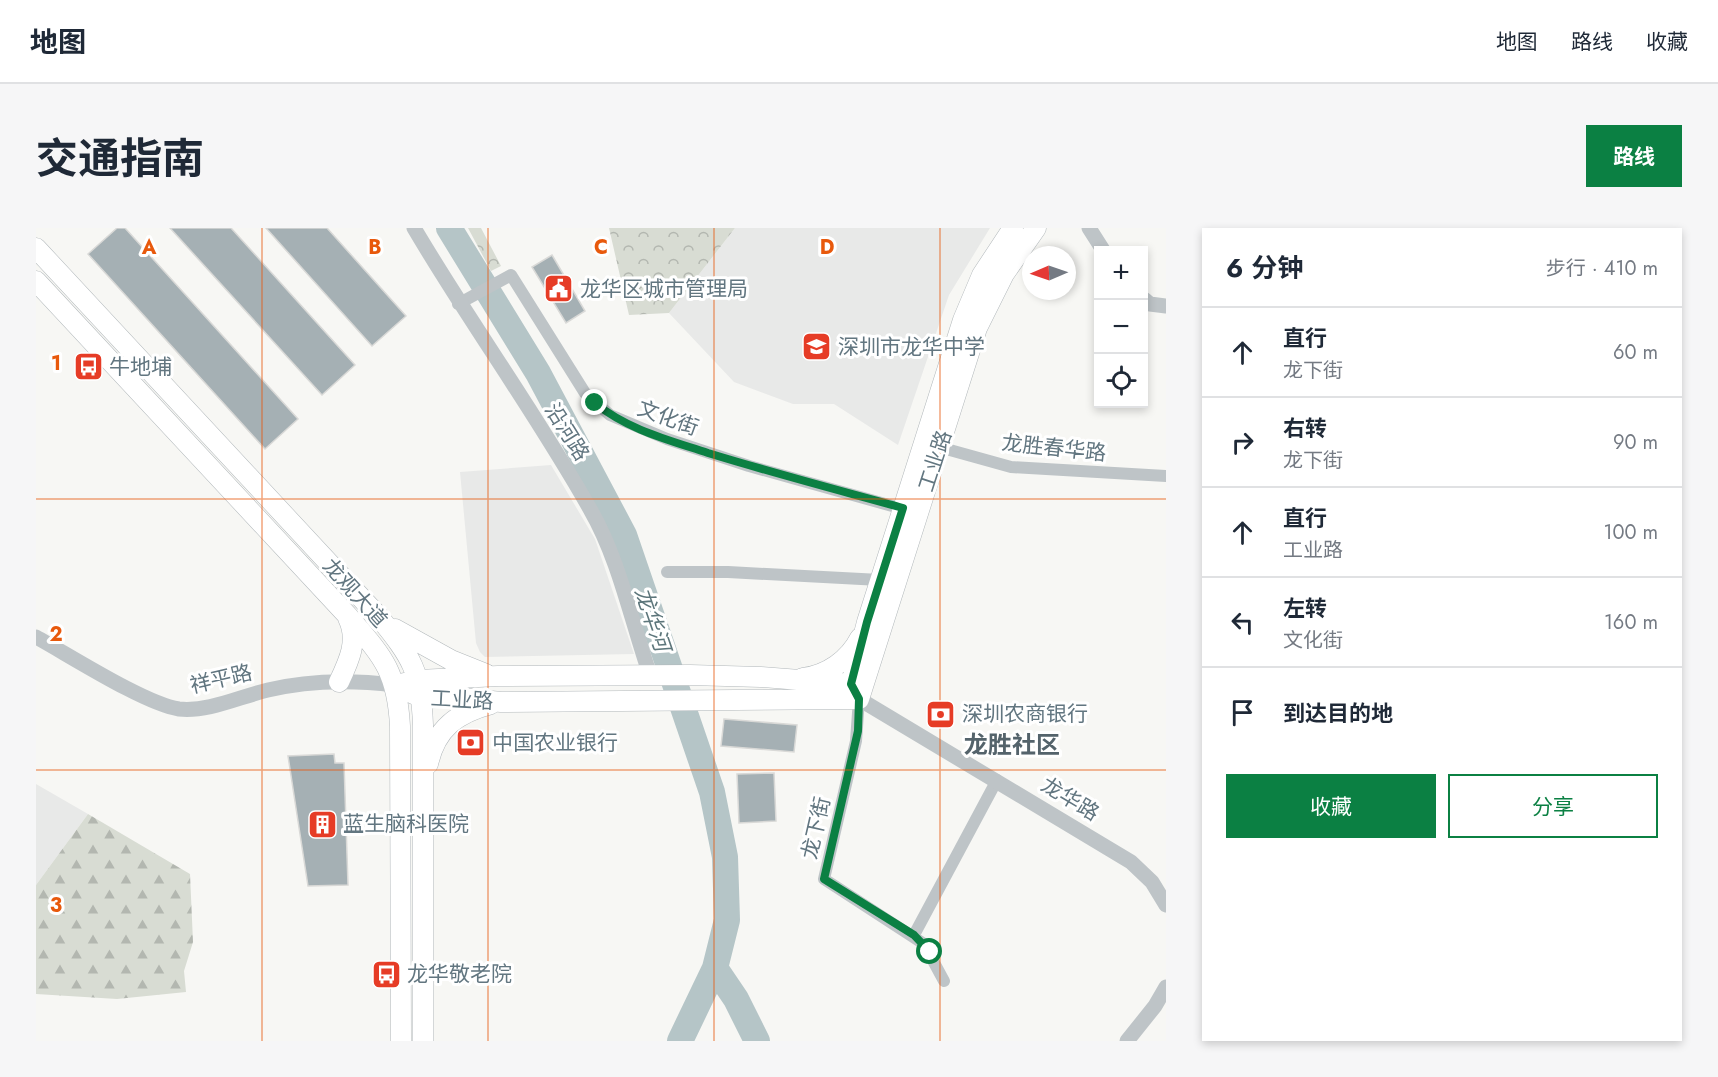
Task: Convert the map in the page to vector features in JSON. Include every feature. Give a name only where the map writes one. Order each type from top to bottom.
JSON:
[{"type":"main road","name":"工业路","points":[[855,692],[867,622],[963,320],[982,275],[1013,228]]},
{"type":"main road","name":"工业路","points":[[855,692],[977,328],[1004,274],[1036,228]]},
{"type":"main road","name":"龙观大道","points":[[36,248],[379,617],[405,650],[420,689],[424,787],[423,1041]]},
{"type":"main road","name":"龙观大道","points":[[36,281],[347,615],[379,653],[396,685],[400,726],[401,1041]]},
{"type":"main road","points":[[339,682],[353,645],[352,627],[347,615]]},
{"type":"main road","points":[[379,617],[413,641],[471,670],[498,676]]},
{"type":"main road","points":[[790,679],[820,673],[841,662],[858,642],[867,622]]},
{"type":"main road","name":"工业路","points":[[420,689],[498,676],[690,675],[790,679],[855,692]]},
{"type":"main road","name":"工业路","points":[[396,685],[452,697],[501,702],[855,692]]},
{"type":"main road","points":[[424,787],[433,746],[444,728],[465,713],[501,702]]},
{"type":"street","name":"沿河路","points":[[414,228],[464,301],[591,509],[608,546],[653,675]]},
{"type":"street","points":[[1089,228],[1100,246]]},
{"type":"street","name":"文化街","points":[[464,301],[511,275],[585,393],[610,416],[667,439],[749,466],[903,508]]},
{"type":"street","points":[[1148,303],[1166,306]]},
{"type":"street","name":"龙胜春华路","points":[[939,447],[1011,467],[1166,476]]},
{"type":"street","points":[[667,572],[728,572],[880,580]]},
{"type":"street","name":"祥平路","points":[[36,637],[147,697],[177,708],[212,706],[283,687],[339,682],[396,685]]},
{"type":"street","name":"龙华路","points":[[855,692],[1131,862],[1152,882],[1166,905]]},
{"type":"street","name":"龙下街","points":[[855,692],[856,741],[824,879],[914,935],[930,952],[944,981]]},
{"type":"street","points":[[914,935],[997,780]]},
{"type":"street","points":[[1127,1041],[1155,1006],[1166,987]]},
{"type":"shaded area","name":"深圳市龙华中学","points":[[735,228],[990,228],[949,295],[898,445],[834,404],[793,404],[734,382],[669,313]]},
{"type":"shaded area","points":[[551,465],[595,539],[634,654],[485,657],[476,643],[460,472]]},
{"type":"shaded area","points":[[36,784],[88,814],[36,885]]},
{"type":"green space","points":[[468,228],[481,228],[501,266],[491,271]]},
{"type":"green space","points":[[609,228],[735,228],[669,313],[629,315]]},
{"type":"green space","points":[[88,814],[190,874],[193,942],[184,971],[186,992],[117,999],[36,994],[36,885]]},
{"type":"building","points":[[117,228],[125,228],[298,419],[265,449],[88,254]]},
{"type":"building","points":[[170,228],[231,228],[355,365],[322,395]]},
{"type":"building","points":[[266,228],[327,228],[406,316],[372,346]]},
{"type":"building","name":"龙华区城市管理局","points":[[552,255],[585,311],[566,323],[532,267]]},
{"type":"building","points":[[724,719],[797,725],[794,752],[721,746]]},
{"type":"building","name":"蓝生脑科医院","points":[[334,754],[335,763],[344,763],[348,885],[308,886],[288,756]]},
{"type":"building","points":[[774,773],[776,821],[739,823],[737,774]]},
{"type":"waterway","name":"龙华河","points":[[449,228],[538,373],[624,535],[712,792],[725,857],[727,920],[715,968],[680,1041]]},
{"type":"waterway","points":[[715,968],[736,999],[757,1041]]},
{"type":"place","name":"龙华区城市管理局","points":[[559,289]]},
{"type":"place","name":"深圳市龙华中学","points":[[817,347]]},
{"type":"place","name":"牛地埔","points":[[88,367]]},
{"type":"place","name":"深圳农商银行","points":[[941,714]]},
{"type":"place","name":"中国农业银行","points":[[471,743]]},
{"type":"place","name":"蓝生脑科医院","points":[[322,824]]},
{"type":"place","name":"龙华敬老院","points":[[386,974]]},
{"type":"district","name":"龙胜社区","points":[[1012,745]]},
{"type":"route","points":[[595,403],[610,416],[667,439],[749,466],[903,508],[867,622],[859,662],[851,684],[859,699],[858,731],[824,879],[914,935],[930,952]]}]
